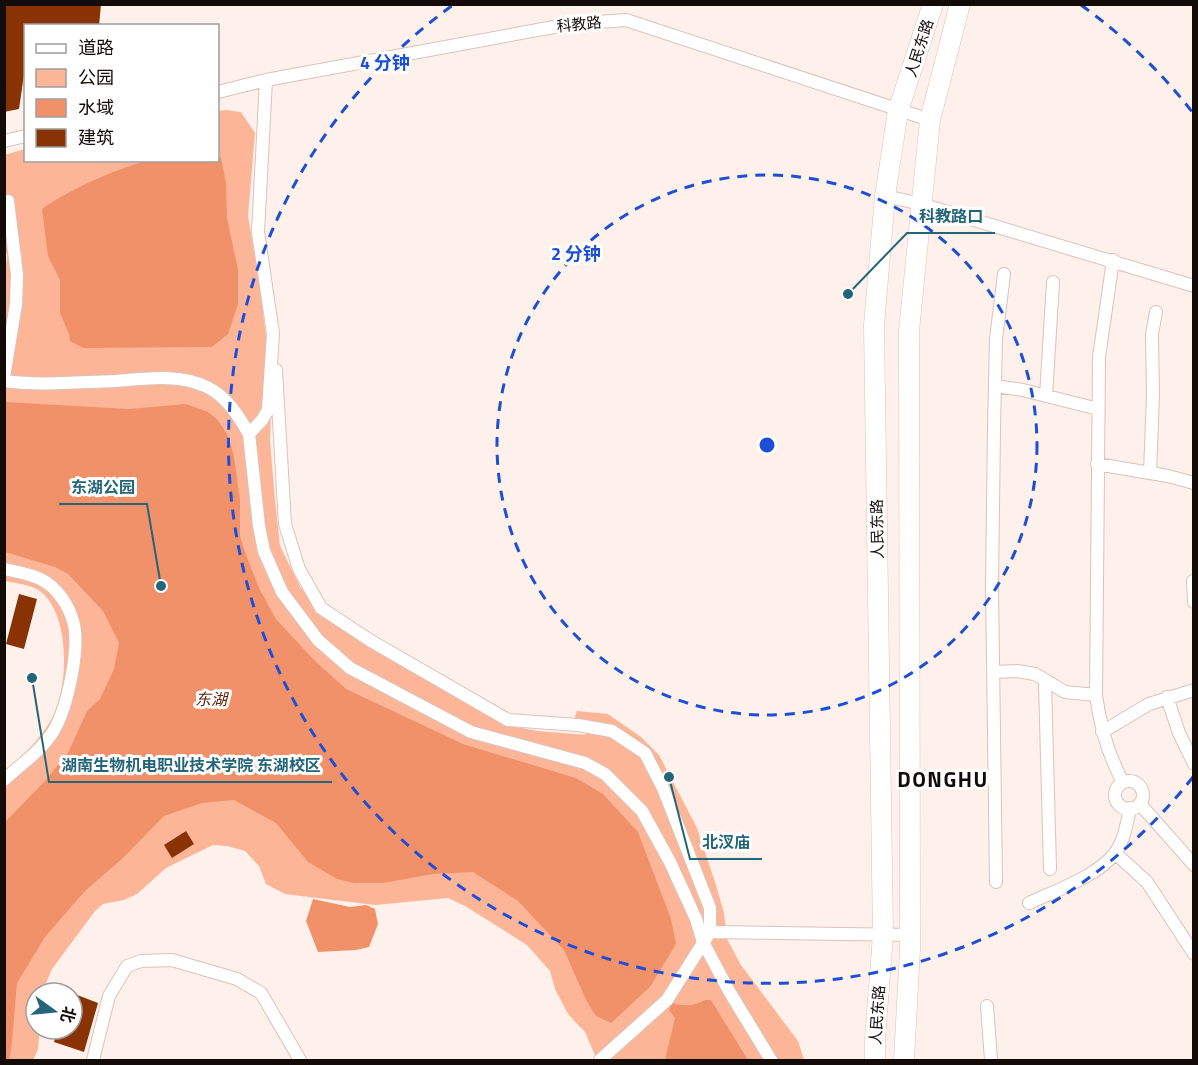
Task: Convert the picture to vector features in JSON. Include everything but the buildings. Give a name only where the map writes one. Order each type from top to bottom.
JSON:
[{"type":"main road","name":"人民东路","points":[[875,1060],[884,935],[874,325],[885,196],[898,111],[933,4]]},
{"type":"main road","name":"人民东路","points":[[904,1060],[909,935],[909,331],[930,120],[960,4]]},
{"type":"street","name":"科教路","points":[[219,92],[266,80],[570,24],[626,20],[930,120]]},
{"type":"street","points":[[266,80],[258,232],[273,333],[285,524],[299,569],[321,608],[370,641],[508,720],[578,725],[612,731],[645,753],[663,788],[710,908],[707,937],[667,1000],[600,1060]]},
{"type":"street","points":[[4,141],[24,136]]},
{"type":"street","points":[[885,196],[921,204],[1194,286]]},
{"type":"street","points":[[8,201],[17,275],[16,304],[4,379],[38,383],[164,378],[192,381],[222,396],[238,414],[249,434],[264,551],[282,592],[318,640],[350,668],[471,732],[585,763],[605,774],[642,811],[707,937],[729,991],[771,1060]]},
{"type":"street","points":[[1113,260],[1099,357],[1096,695],[1102,732],[1116,770],[1123,782]]},
{"type":"street","points":[[996,882],[992,586],[996,339],[1004,274]]},
{"type":"street","points":[[1046,396],[1053,282]]},
{"type":"street","points":[[1150,473],[1153,396],[1152,334],[1156,312]]},
{"type":"street","points":[[249,434],[268,410],[273,333]]},
{"type":"street","points":[[995,386],[1023,390],[1098,410]]},
{"type":"street","points":[[1097,464],[1194,483]]},
{"type":"street","points":[[4,569],[45,581],[64,600],[74,622],[74,649],[66,703],[53,731],[33,757],[4,780]]},
{"type":"street","points":[[1192,581],[1194,602]]},
{"type":"street","points":[[994,672],[1017,671],[1035,674],[1065,692],[1096,695]]},
{"type":"street","points":[[1045,682],[1050,869]]},
{"type":"street","points":[[1102,732],[1149,704],[1194,690]]},
{"type":"street","points":[[1167,697],[1179,733],[1194,764]]},
{"type":"street","points":[[1029,903],[1096,869],[1115,853],[1135,806],[1142,799],[1142,788],[1134,781],[1123,782],[1116,790],[1117,801],[1125,808],[1135,806]]},
{"type":"street","points":[[1135,806],[1194,865]]},
{"type":"street","points":[[1115,853],[1146,882],[1194,954]]},
{"type":"street","points":[[707,937],[909,935]]},
{"type":"street","points":[[93,1060],[110,996],[127,966],[141,961],[172,960],[237,979],[261,993],[300,1060]]},
{"type":"street","points":[[987,1006],[991,1060]]},
{"type":"green space","points":[[219,111],[241,112],[255,133],[248,216],[259,280],[272,385],[270,441],[280,546],[301,588],[324,617],[364,644],[505,725],[538,731],[586,735],[574,720],[577,711],[608,714],[641,737],[659,755],[697,828],[724,913],[727,939],[741,965],[798,1041],[804,1060],[597,1060],[585,1032],[568,1014],[555,989],[550,971],[527,945],[465,906],[448,898],[375,905],[285,894],[266,884],[259,866],[245,851],[213,845],[166,868],[137,894],[124,900],[103,904],[95,911],[52,969],[47,981],[24,981],[24,1041],[39,1041],[38,1049],[33,1060],[5,1060],[5,770],[32,746],[53,716],[62,686],[64,650],[62,632],[50,602],[37,589],[5,581],[4,273],[7,258],[4,239],[4,155],[24,149],[24,162],[219,162]]},
{"type":"water","points":[[219,157],[221,158],[226,183],[227,218],[238,270],[238,304],[228,334],[212,347],[83,348],[70,341],[60,313],[60,280],[48,256],[42,209],[65,194],[140,163],[219,162]]},
{"type":"water","name":"东湖","points":[[4,402],[129,409],[186,404],[208,412],[218,420],[228,436],[234,456],[240,501],[240,536],[259,588],[276,619],[314,660],[346,689],[463,744],[576,778],[603,794],[638,832],[671,919],[676,944],[650,987],[611,1023],[596,1016],[587,1002],[564,950],[518,901],[473,872],[433,874],[383,883],[354,883],[337,879],[308,862],[276,823],[234,800],[202,803],[164,816],[124,857],[85,891],[45,937],[17,983],[12,1043],[9,1060],[5,1060],[5,822],[45,781],[68,753],[87,711],[100,699],[114,669],[119,643],[103,611],[68,574],[55,567],[5,552]]},
{"type":"water","points":[[313,899],[350,907],[366,905],[375,909],[378,924],[369,947],[318,952],[306,921]]},
{"type":"water","points":[[711,1000],[748,1060],[665,1060],[675,1018],[669,1010],[672,1003],[688,1005]]},
{"type":"place","name":"科教路口","points":[[848,294]]},
{"type":"place","name":"东湖公园","points":[[161,586]]},
{"type":"place","name":"湖南生物机电职业技术学院 东湖校区","points":[[32,678]]},
{"type":"place","name":"北汊庙","points":[[669,777]]},
{"type":"district","name":"DONGHU","points":[[943,779]]}]
